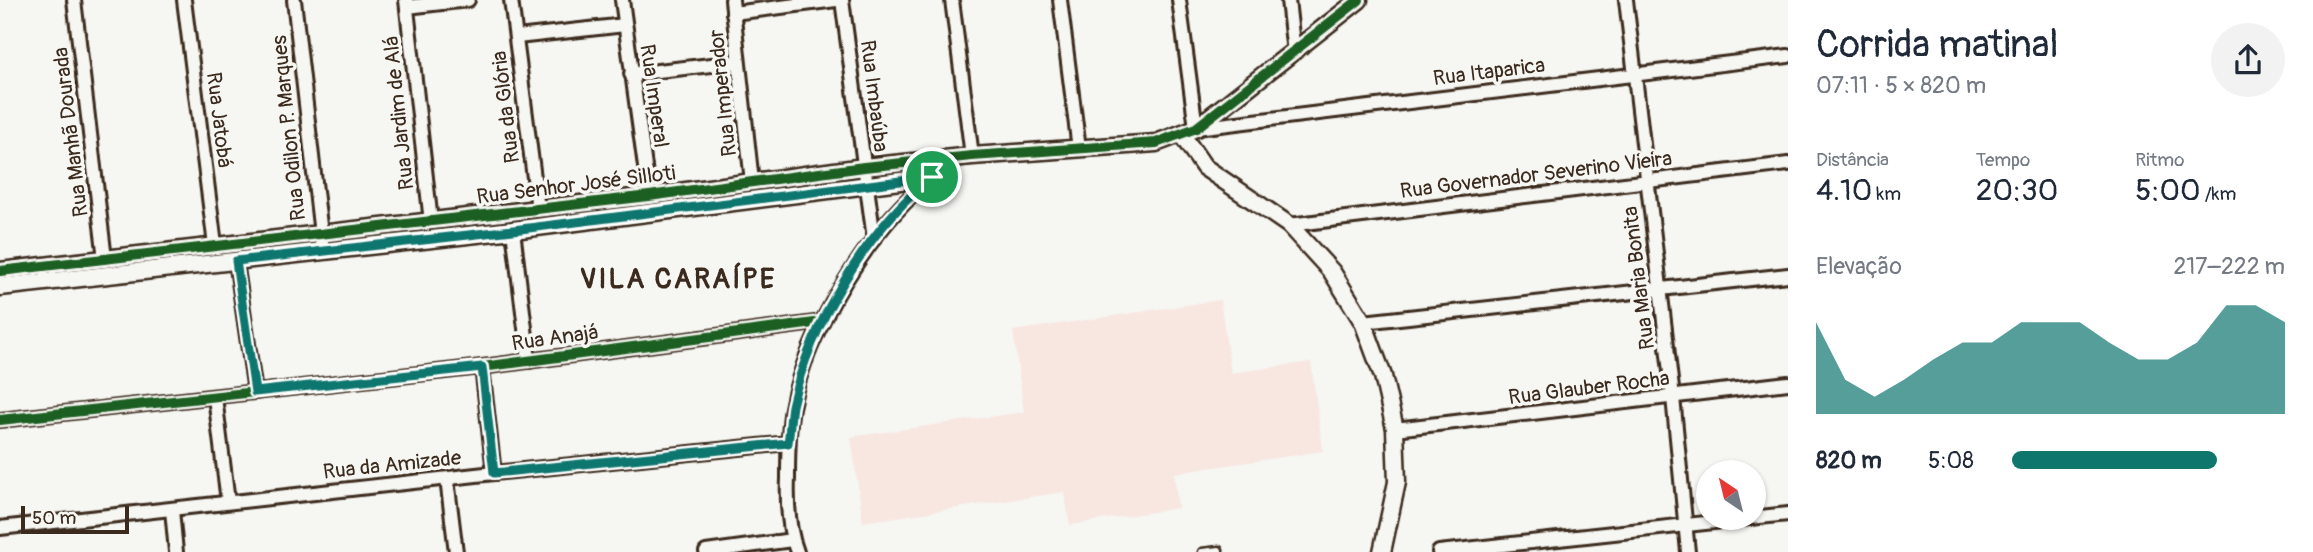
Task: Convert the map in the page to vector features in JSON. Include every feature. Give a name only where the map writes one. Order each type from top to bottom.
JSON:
[{"type":"street","name":"Rua Manhã Dourada","points":[[74,0],[105,259]]},
{"type":"street","name":"Rua Jatobá","points":[[184,0],[215,245]]},
{"type":"street","name":"Rua Odilon P. Marques","points":[[294,0],[322,243]]},
{"type":"street","points":[[406,3],[468,0]]},
{"type":"street","name":"Rua da Glória","points":[[512,0],[538,209]]},
{"type":"street","name":"Rua Imperal","points":[[622,0],[649,196]]},
{"type":"street","points":[[732,7],[836,0]]},
{"type":"street","name":"Rua Imbaúba","points":[[842,0],[874,239]]},
{"type":"street","points":[[952,0],[972,156]]},
{"type":"street","points":[[1060,0],[1079,149]]},
{"type":"street","points":[[1179,0],[1189,131],[1203,167],[1289,225],[1332,272],[1363,322],[1382,376],[1395,429],[1396,482],[1382,552]]},
{"type":"street","points":[[1288,0],[1294,52]]},
{"type":"street","name":"Rua Senhor José Silloti","points":[[0,287],[236,261],[431,222],[864,167],[972,156],[1156,144],[1189,131],[1359,0]]},
{"type":"street","name":"Rua Maria Bonita","points":[[1626,0],[1658,289],[1673,397],[1688,552]]},
{"type":"street","name":"Rua Jardim de Alá","points":[[406,3],[431,222]]},
{"type":"street","name":"Rua Imperador","points":[[732,7],[752,182]]},
{"type":"street","points":[[517,37],[625,25]]},
{"type":"street","name":"Rua Itaparica","points":[[1189,131],[1635,73],[1788,56]]},
{"type":"street","points":[[631,74],[738,62]]},
{"type":"street","name":"Rua Senhor José Silloti","points":[[0,271],[215,245],[322,243],[513,230],[932,177],[954,159]]},
{"type":"street","name":"Rua Governador Severino Vieira","points":[[1289,225],[1788,164]]},
{"type":"street","points":[[706,552],[794,546],[788,484],[788,443],[792,407],[806,362],[822,323],[845,281],[874,239],[912,193],[932,177]]},
{"type":"street","points":[[513,230],[529,361]]},
{"type":"street","points":[[236,261],[255,392]]},
{"type":"street","points":[[1363,322],[1788,275]]},
{"type":"street","name":"Rua Anajá","points":[[0,420],[482,367],[822,323]]},
{"type":"street","points":[[482,367],[494,473]]},
{"type":"street","name":"Rua Glauber Rocha","points":[[1395,429],[1788,383]]},
{"type":"street","points":[[215,397],[228,502]]},
{"type":"street","name":"Rua da Amizade","points":[[0,528],[788,443]]},
{"type":"street","points":[[447,479],[456,552]]},
{"type":"street","points":[[172,510],[176,552]]},
{"type":"street","points":[[1440,552],[1788,514]]},
{"type":"lane","points":[[1202,552],[1219,552]]},
{"type":"shaded area","points":[[1220,300],[1231,373],[1311,362],[1323,451],[1174,473],[1178,508],[1070,525],[1064,492],[863,522],[851,437],[1024,412],[1013,331]]},
{"type":"cycle path","points":[[0,271],[649,196],[864,167],[972,156],[1156,143],[1196,128],[1359,0]]},
{"type":"cycle path","points":[[0,420],[482,367],[822,322]]},
{"type":"district","name":"VILA CARAÍPE","points":[[678,279]]},
{"type":"route","points":[[932,177],[912,193],[890,217],[845,281],[822,323],[792,407],[788,443],[494,473],[482,367],[255,392],[236,261],[513,230],[932,177]]}]
